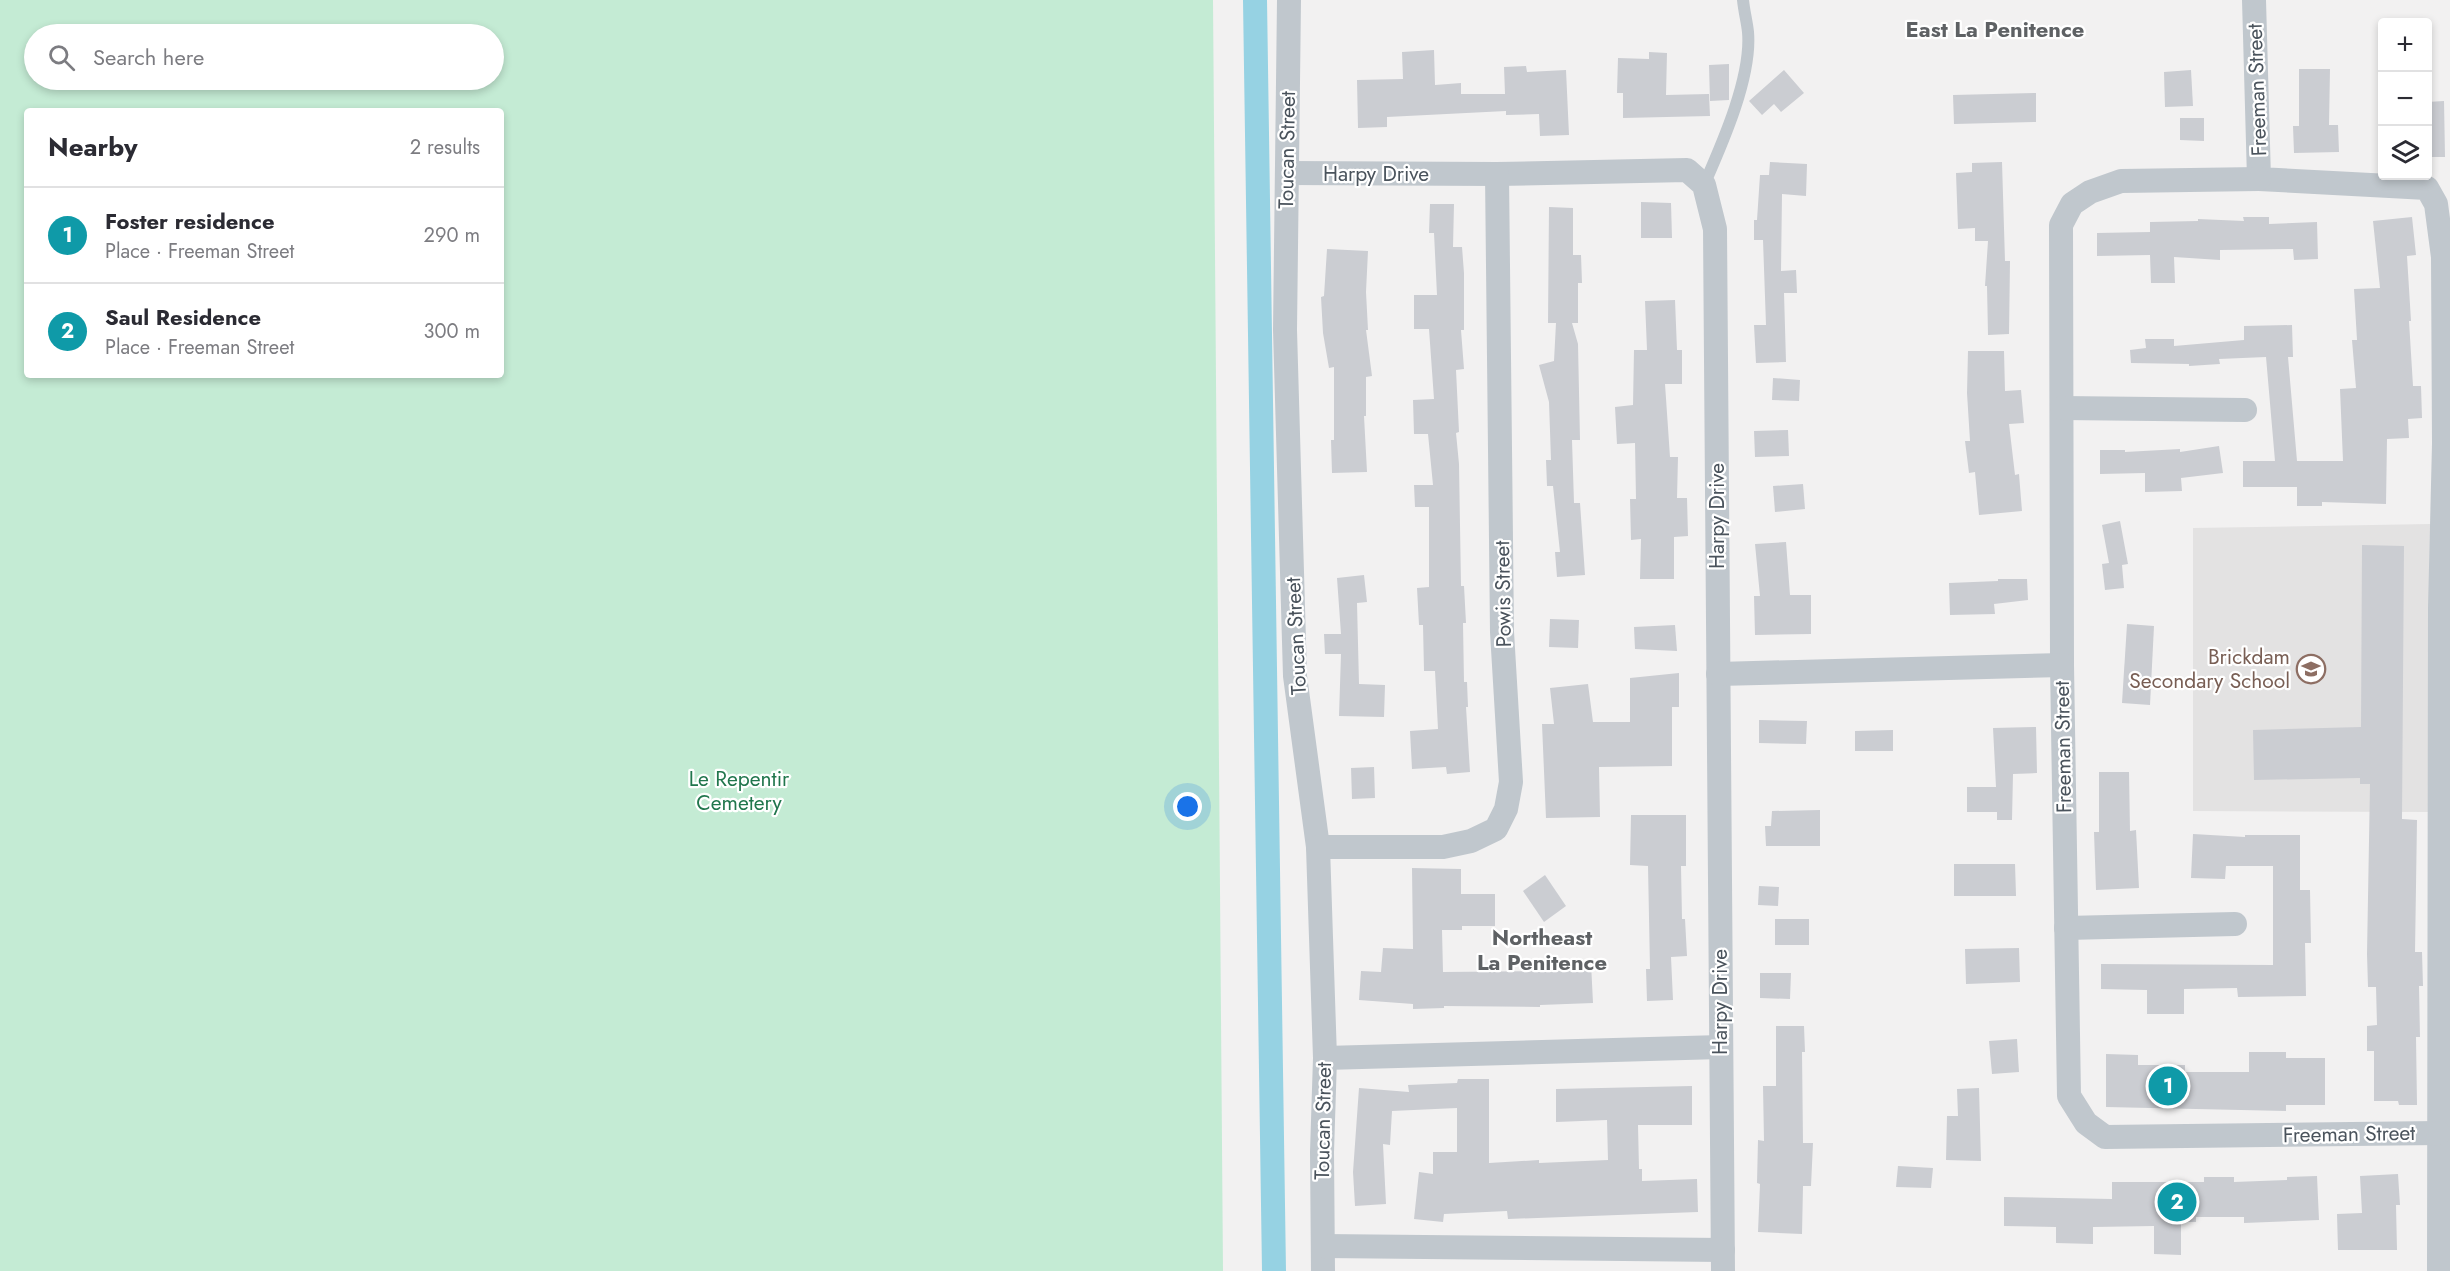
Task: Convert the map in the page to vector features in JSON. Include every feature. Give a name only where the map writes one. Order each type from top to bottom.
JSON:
[{"type":"street","name":"Toucan Street","points":[[1289,0],[1286,330],[1295,676],[1318,847],[1324,1058],[1323,1271]]},
{"type":"street","name":"Freeman Street","points":[[2254,0],[2259,180]]},
{"type":"street","name":"Harpy Drive","points":[[1287,173],[1497,174],[1687,170],[1704,185],[1715,229],[1723,1261]]},
{"type":"street","name":"Powis Street","points":[[1318,847],[1443,848],[1471,841],[1496,829],[1506,809],[1511,782],[1502,632],[1497,174]]},
{"type":"street","name":"Freeman Street","points":[[2439,1133],[2105,1137],[2086,1123],[2069,1096],[2062,665],[2061,225],[2072,204],[2090,192],[2121,181],[2259,180],[2427,188],[2436,204],[2443,257],[2444,444],[2440,608],[2439,1271]]},
{"type":"street","points":[[2062,408],[2244,410]]},
{"type":"street","points":[[1718,674],[2062,665]]},
{"type":"street","points":[[2067,928],[2235,924]]},
{"type":"street","points":[[1324,1058],[1721,1047]]},
{"type":"street","points":[[1323,1246],[1723,1261]]},
{"type":"lane","points":[[1704,185],[1727,134],[1746,66],[1748,34],[1743,0]]},
{"type":"shaded area","name":"Brickdam Secondary School","points":[[2430,524],[2428,812],[2193,811],[2193,528]]},
{"type":"green space","name":"Le Repentir Cemetery","points":[[0,0],[1213,0],[1223,1271],[0,1271]]},
{"type":"building","points":[[1434,50],[1435,85],[1461,83],[1461,94],[1505,94],[1504,67],[1526,66],[1527,72],[1566,70],[1569,135],[1540,136],[1539,114],[1506,115],[1506,111],[1387,117],[1387,127],[1358,128],[1357,80],[1403,79],[1402,52]]},
{"type":"building","points":[[1649,52],[1667,53],[1666,95],[1709,94],[1710,116],[1623,118],[1623,93],[1617,93],[1618,58],[1649,59]]},
{"type":"building","points":[[1729,64],[1729,100],[1710,101],[1709,65]]},
{"type":"building","points":[[2299,69],[2330,69],[2329,125],[2338,125],[2339,152],[2294,153],[2293,126],[2299,126]]},
{"type":"building","points":[[1784,70],[1804,93],[1781,112],[1774,104],[1762,115],[1749,101]]},
{"type":"building","points":[[2191,70],[2193,106],[2165,107],[2164,72]]},
{"type":"building","points":[[2036,93],[2036,122],[1954,124],[1953,95]]},
{"type":"building","points":[[2444,101],[2445,157],[2432,157],[2432,102]]},
{"type":"building","points":[[2180,118],[2204,118],[2204,141],[2180,140]]},
{"type":"building","points":[[1770,162],[1807,164],[1806,196],[1782,194],[1781,271],[1796,270],[1797,293],[1784,293],[1786,362],[1756,363],[1754,325],[1766,325],[1763,240],[1754,240],[1754,220],[1757,220],[1760,175],[1769,175]]},
{"type":"building","points":[[2002,162],[2005,261],[2010,261],[2009,334],[1988,335],[1987,286],[1985,286],[1988,241],[1975,241],[1975,228],[1958,229],[1956,173],[1972,172],[1972,163]]},
{"type":"building","points":[[1641,202],[1671,203],[1672,238],[1641,238]]},
{"type":"building","points":[[1430,204],[1454,204],[1453,247],[1462,247],[1464,273],[1464,330],[1461,330],[1464,369],[1456,370],[1459,432],[1456,433],[1459,464],[1461,586],[1464,586],[1466,623],[1463,623],[1464,682],[1467,682],[1468,707],[1466,707],[1470,772],[1447,774],[1446,767],[1412,769],[1410,731],[1438,729],[1435,671],[1424,671],[1423,625],[1419,625],[1417,588],[1429,587],[1429,507],[1415,507],[1414,485],[1433,485],[1428,434],[1414,434],[1413,400],[1434,399],[1429,329],[1414,329],[1414,295],[1437,295],[1434,233],[1429,233]]},
{"type":"building","points":[[1549,207],[1573,208],[1573,255],[1581,255],[1582,283],[1578,283],[1578,323],[1572,323],[1578,344],[1580,440],[1572,440],[1574,503],[1580,503],[1585,575],[1557,577],[1555,552],[1560,552],[1553,486],[1547,486],[1546,460],[1551,460],[1549,402],[1539,365],[1554,361],[1556,323],[1548,323]]},
{"type":"building","points":[[2243,217],[2269,217],[2269,224],[2317,222],[2318,259],[2294,260],[2293,249],[2220,250],[2220,260],[2174,257],[2175,283],[2151,283],[2150,255],[2097,256],[2097,233],[2150,232],[2150,222],[2198,221],[2198,219],[2244,221]]},
{"type":"building","points":[[2412,217],[2416,255],[2407,256],[2411,321],[2409,321],[2413,386],[2421,386],[2422,418],[2408,419],[2409,438],[2387,439],[2386,504],[2322,502],[2322,506],[2297,506],[2297,487],[2243,487],[2243,461],[2275,461],[2266,357],[2219,359],[2220,364],[2189,366],[2189,364],[2131,363],[2130,350],[2146,348],[2145,339],[2174,339],[2174,346],[2244,340],[2244,326],[2292,325],[2293,357],[2288,357],[2297,461],[2343,461],[2340,389],[2356,388],[2352,340],[2357,340],[2354,289],[2380,288],[2373,221]]},
{"type":"building","points":[[1327,249],[1368,251],[1366,292],[1368,330],[1366,330],[1372,376],[1366,377],[1366,416],[1364,416],[1367,472],[1332,473],[1334,367],[1329,368],[1323,333],[1321,297],[1324,296]]},
{"type":"building","points":[[1675,300],[1677,350],[1682,350],[1682,384],[1665,384],[1670,457],[1678,457],[1677,498],[1687,498],[1688,536],[1674,537],[1674,579],[1640,579],[1641,539],[1631,540],[1630,499],[1636,499],[1635,443],[1617,444],[1615,407],[1633,405],[1634,350],[1647,350],[1645,301]]},
{"type":"building","points":[[1968,351],[2004,351],[2005,391],[2021,390],[2024,423],[2009,424],[2015,475],[2019,474],[2022,511],[1979,515],[1975,472],[1969,473],[1965,441],[1970,441],[1967,393]]},
{"type":"building","points":[[1773,378],[1800,380],[1799,401],[1772,400]]},
{"type":"building","points":[[1788,430],[1789,456],[1755,457],[1754,431]]},
{"type":"building","points":[[2219,446],[2223,473],[2181,478],[2182,491],[2145,492],[2145,473],[2100,474],[2100,450],[2125,450],[2125,452],[2180,449],[2180,452]]},
{"type":"building","points":[[1803,484],[1805,509],[1775,512],[1773,486]]},
{"type":"building","points":[[2120,521],[2128,564],[2122,565],[2124,588],[2105,590],[2102,564],[2109,563],[2102,525]]},
{"type":"building","points":[[1786,542],[1790,595],[1811,595],[1811,634],[1755,635],[1754,596],[1760,596],[1755,544]]},
{"type":"building","points":[[2362,545],[2404,546],[2402,819],[2417,820],[2415,952],[2422,952],[2423,986],[2419,986],[2420,1037],[2416,1037],[2417,1105],[2399,1105],[2398,1101],[2374,1101],[2374,1051],[2367,1051],[2367,1026],[2377,1025],[2376,987],[2368,987],[2367,954],[2370,784],[2360,784],[2360,778],[2254,780],[2253,730],[2361,727]]},
{"type":"building","points":[[1364,575],[1367,602],[1357,603],[1359,684],[1385,685],[1384,717],[1339,716],[1341,654],[1325,654],[1324,634],[1341,634],[1337,578]]},
{"type":"building","points":[[1998,579],[2027,579],[2028,600],[1994,604],[1995,614],[1950,615],[1949,583],[1998,581]]},
{"type":"building","points":[[1550,619],[1579,620],[1578,648],[1549,647]]},
{"type":"building","points":[[2127,624],[2154,626],[2150,705],[2122,703]]},
{"type":"building","points":[[1675,625],[1677,651],[1635,649],[1634,627]]},
{"type":"building","points":[[1679,673],[1679,707],[1672,707],[1672,766],[1599,767],[1600,817],[1546,818],[1542,724],[1554,724],[1550,688],[1588,684],[1593,722],[1630,722],[1630,678]]},
{"type":"building","points":[[1759,720],[1807,721],[1806,744],[1759,743]]},
{"type":"building","points":[[2036,727],[2037,773],[2013,774],[2012,820],[1997,820],[1997,812],[1967,812],[1967,787],[1996,787],[1993,728]]},
{"type":"building","points":[[1893,730],[1893,751],[1855,751],[1855,731]]},
{"type":"building","points":[[1374,767],[1375,798],[1352,799],[1351,768]]},
{"type":"building","points":[[2099,772],[2129,772],[2130,831],[2136,830],[2139,888],[2096,890],[2094,832],[2099,832]]},
{"type":"building","points":[[1820,810],[1820,846],[1766,846],[1765,826],[1771,826],[1772,811]]},
{"type":"building","points":[[1631,815],[1686,815],[1686,866],[1681,866],[1682,919],[1685,919],[1687,956],[1671,957],[1673,1000],[1647,1001],[1646,969],[1650,969],[1648,866],[1630,865]]},
{"type":"building","points":[[2193,834],[2245,837],[2245,835],[2300,835],[2300,890],[2310,890],[2311,943],[2305,943],[2306,996],[2238,997],[2237,988],[2184,989],[2184,1014],[2147,1014],[2147,990],[2101,989],[2101,964],[2273,965],[2273,866],[2226,866],[2225,879],[2191,878]]},
{"type":"building","points":[[1954,864],[2015,864],[2016,896],[1954,896]]},
{"type":"building","points":[[1412,868],[1461,869],[1461,894],[1495,894],[1495,926],[1462,926],[1462,930],[1442,930],[1443,972],[1568,971],[1568,963],[1591,963],[1593,1003],[1540,1005],[1540,1007],[1444,1006],[1444,1008],[1413,1009],[1413,1004],[1359,1000],[1361,971],[1381,972],[1383,948],[1413,949]]},
{"type":"building","points":[[1545,875],[1566,906],[1544,922],[1523,891]]},
{"type":"building","points":[[1759,886],[1779,887],[1778,906],[1758,905]]},
{"type":"building","points":[[1775,919],[1809,919],[1809,945],[1775,945]]},
{"type":"building","points":[[2019,948],[2020,982],[1966,984],[1965,949]]},
{"type":"building","points":[[1760,973],[1791,973],[1790,999],[1760,998]]},
{"type":"building","points":[[1776,1026],[1804,1026],[1803,1143],[1813,1143],[1811,1186],[1803,1186],[1802,1234],[1758,1232],[1760,1184],[1757,1183],[1758,1140],[1764,1141],[1763,1086],[1776,1086]]},
{"type":"building","points":[[2017,1039],[2019,1072],[1992,1074],[1989,1041]]},
{"type":"building","points":[[2249,1052],[2286,1052],[2286,1058],[2325,1058],[2325,1105],[2286,1105],[2286,1111],[2106,1107],[2106,1054],[2138,1055],[2138,1065],[2185,1065],[2185,1072],[2249,1072]]},
{"type":"building","points":[[1458,1079],[1489,1079],[1489,1163],[1608,1160],[1607,1120],[1556,1122],[1556,1089],[1692,1086],[1692,1125],[1638,1125],[1639,1169],[1642,1169],[1642,1181],[1697,1179],[1698,1212],[1508,1219],[1507,1211],[1444,1214],[1443,1222],[1414,1219],[1419,1172],[1433,1174],[1433,1152],[1457,1152],[1457,1108],[1392,1111],[1390,1145],[1383,1144],[1386,1204],[1355,1206],[1353,1172],[1359,1088],[1409,1092],[1408,1085],[1457,1083]]},
{"type":"building","points":[[1979,1088],[1981,1161],[1946,1160],[1947,1116],[1958,1116],[1957,1089]]},
{"type":"building","points":[[1898,1166],[1933,1168],[1931,1188],[1896,1187]]},
{"type":"building","points":[[2398,1174],[2400,1205],[2396,1205],[2397,1250],[2338,1250],[2337,1214],[2362,1213],[2360,1176]]},
{"type":"building","points":[[2317,1176],[2319,1220],[2244,1223],[2244,1217],[2196,1217],[2196,1222],[2181,1222],[2181,1255],[2154,1254],[2154,1226],[2093,1227],[2093,1244],[2056,1243],[2056,1227],[2004,1226],[2004,1197],[2112,1199],[2112,1182],[2204,1182],[2204,1177],[2234,1177],[2234,1182],[2287,1180],[2287,1177]]},
{"type":"waterway","points":[[1255,0],[1274,1271]]},
{"type":"place","name":"Brickdam Secondary School","points":[[2311,669]]},
{"type":"place","name":"Foster residence","points":[[2168,1086]]},
{"type":"place","name":"Saul Residence","points":[[2177,1202]]},
{"type":"district","name":"East La Penitence","points":[[1995,29]]},
{"type":"district","name":"Northeast La Penitence","points":[[1542,950]]}]
